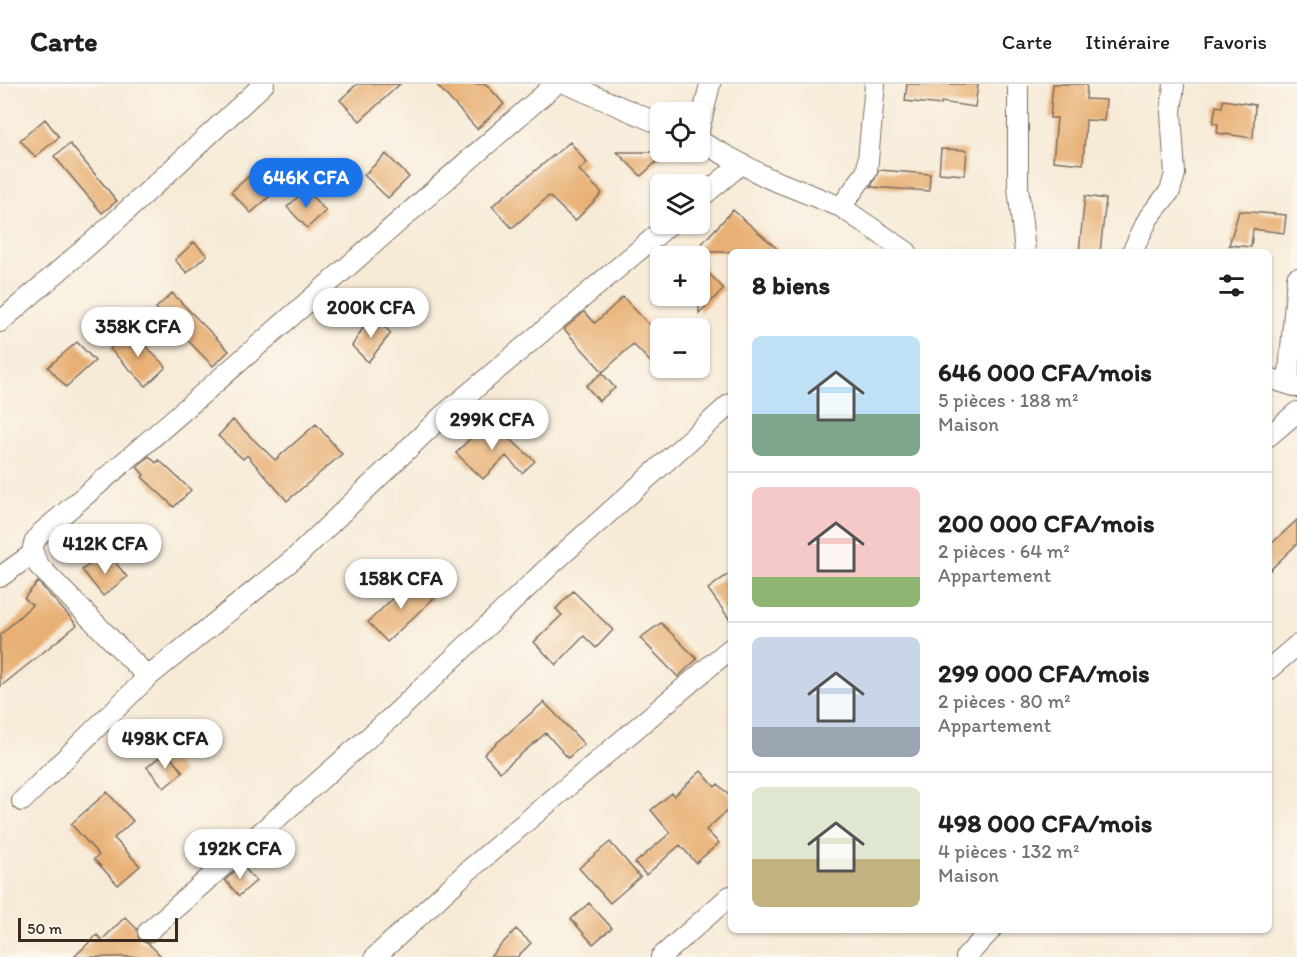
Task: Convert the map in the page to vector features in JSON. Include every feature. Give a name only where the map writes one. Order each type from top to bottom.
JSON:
[{"type":"street","points":[[0,322],[115,222],[264,84]]},
{"type":"street","points":[[148,677],[39,566],[32,554],[32,543],[40,533],[215,385],[384,233],[556,84]]},
{"type":"street","points":[[567,84],[650,120]]},
{"type":"street","points":[[706,102],[710,84]]},
{"type":"street","points":[[841,207],[867,171],[875,84]]},
{"type":"street","points":[[1018,84],[1018,187],[1025,249]]},
{"type":"street","points":[[1133,249],[1149,217],[1170,191],[1175,174],[1171,112],[1174,84]]},
{"type":"street","points":[[710,147],[768,178],[841,207],[900,249]]},
{"type":"street","points":[[710,190],[741,164]]},
{"type":"street","points":[[22,801],[148,677],[296,557],[441,417],[658,234]]},
{"type":"street","points":[[1285,383],[1297,278]]},
{"type":"street","points":[[148,932],[395,714],[554,562],[728,406]]},
{"type":"street","points":[[1272,433],[1297,412]]},
{"type":"street","points":[[0,577],[32,554]]},
{"type":"street","points":[[1272,666],[1297,645]]},
{"type":"street","points":[[375,957],[470,870],[682,693],[728,651]]},
{"type":"street","points":[[661,957],[728,898]]},
{"type":"street","points":[[966,957],[988,933]]},
{"type":"building","points":[[357,84],[400,84],[360,121],[340,100]]},
{"type":"building","points":[[436,84],[486,84],[504,104],[477,129]]},
{"type":"building","points":[[907,84],[978,84],[975,107],[941,102],[941,105],[905,101]]},
{"type":"building","points":[[1053,84],[1087,84],[1086,99],[1106,100],[1104,121],[1086,120],[1083,164],[1053,161],[1057,118],[1050,118]]},
{"type":"building","points":[[1223,100],[1255,105],[1253,138],[1217,133],[1218,124],[1213,123],[1216,106],[1222,107]]},
{"type":"building","points":[[45,119],[59,137],[35,157],[20,140]]},
{"type":"building","points":[[570,142],[587,163],[579,170],[602,193],[575,221],[549,196],[512,228],[492,206]]},
{"type":"building","points":[[70,144],[117,201],[102,213],[54,156]]},
{"type":"building","points":[[941,149],[967,150],[965,175],[939,173]]},
{"type":"building","points":[[617,152],[650,152],[650,162],[656,162],[641,176]]},
{"type":"building","points":[[386,154],[409,177],[388,198],[364,175]]},
{"type":"building","points":[[879,170],[930,174],[929,191],[871,187]]},
{"type":"building","points":[[250,175],[269,197],[251,213],[231,192]]},
{"type":"building","points":[[306,190],[326,211],[307,228],[287,207]]},
{"type":"building","points":[[1085,196],[1106,199],[1100,249],[1079,249]]},
{"type":"building","points":[[733,210],[778,249],[728,249],[728,252],[710,252],[710,246],[700,246]]},
{"type":"building","points":[[1239,211],[1286,215],[1284,233],[1253,229],[1251,247],[1229,245]]},
{"type":"building","points":[[194,242],[207,255],[187,273],[175,260]]},
{"type":"building","points":[[710,274],[724,289],[710,302]]},
{"type":"building","points":[[172,293],[229,351],[213,366],[156,308]]},
{"type":"building","points":[[623,297],[650,325],[650,362],[633,344],[603,372],[564,329],[584,312],[595,323]]},
{"type":"building","points":[[699,306],[706,306],[699,313]]},
{"type":"building","points":[[371,315],[391,333],[368,362],[352,346]]},
{"type":"building","points":[[130,330],[166,367],[146,386],[110,349]]},
{"type":"building","points":[[77,342],[95,361],[66,387],[48,367]]},
{"type":"building","points":[[602,373],[615,388],[599,401],[586,386]]},
{"type":"building","points":[[233,420],[275,460],[316,424],[342,454],[287,501],[247,455],[243,459],[218,436]]},
{"type":"building","points":[[488,420],[535,461],[522,473],[506,456],[483,479],[456,453]]},
{"type":"building","points":[[149,456],[156,463],[159,460],[191,490],[174,507],[142,477],[144,475],[137,467]]},
{"type":"building","points":[[1297,520],[1297,544],[1272,568],[1272,543]]},
{"type":"building","points":[[111,557],[127,577],[103,596],[82,570],[98,558],[102,563]]},
{"type":"building","points":[[728,574],[728,617],[708,589]]},
{"type":"building","points":[[415,577],[434,598],[387,642],[368,622]]},
{"type":"building","points":[[38,582],[77,625],[0,687],[0,635],[32,605],[24,598]]},
{"type":"building","points":[[573,591],[613,630],[596,648],[584,636],[556,665],[534,642],[562,615],[556,609]]},
{"type":"building","points":[[661,623],[697,659],[678,677],[640,638]]},
{"type":"building","points":[[544,702],[584,744],[568,758],[546,733],[500,772],[484,754]]},
{"type":"building","points":[[166,752],[183,772],[164,788],[147,767]]},
{"type":"building","points":[[701,771],[715,787],[718,784],[728,794],[728,810],[706,830],[719,843],[696,863],[680,845],[646,875],[635,863],[670,833],[651,810],[672,793],[674,796]]},
{"type":"building","points":[[107,792],[133,821],[114,838],[140,866],[118,885],[94,859],[99,855],[71,824]]},
{"type":"building","points":[[610,842],[640,877],[610,903],[579,868]]},
{"type":"building","points":[[242,865],[256,881],[239,896],[225,880]]},
{"type":"building","points":[[589,903],[612,928],[593,944],[571,919]]},
{"type":"building","points":[[125,917],[137,929],[139,940],[149,944],[162,957],[74,957],[97,935],[102,940]]},
{"type":"building","points":[[516,929],[531,943],[517,957],[490,957]]}]
